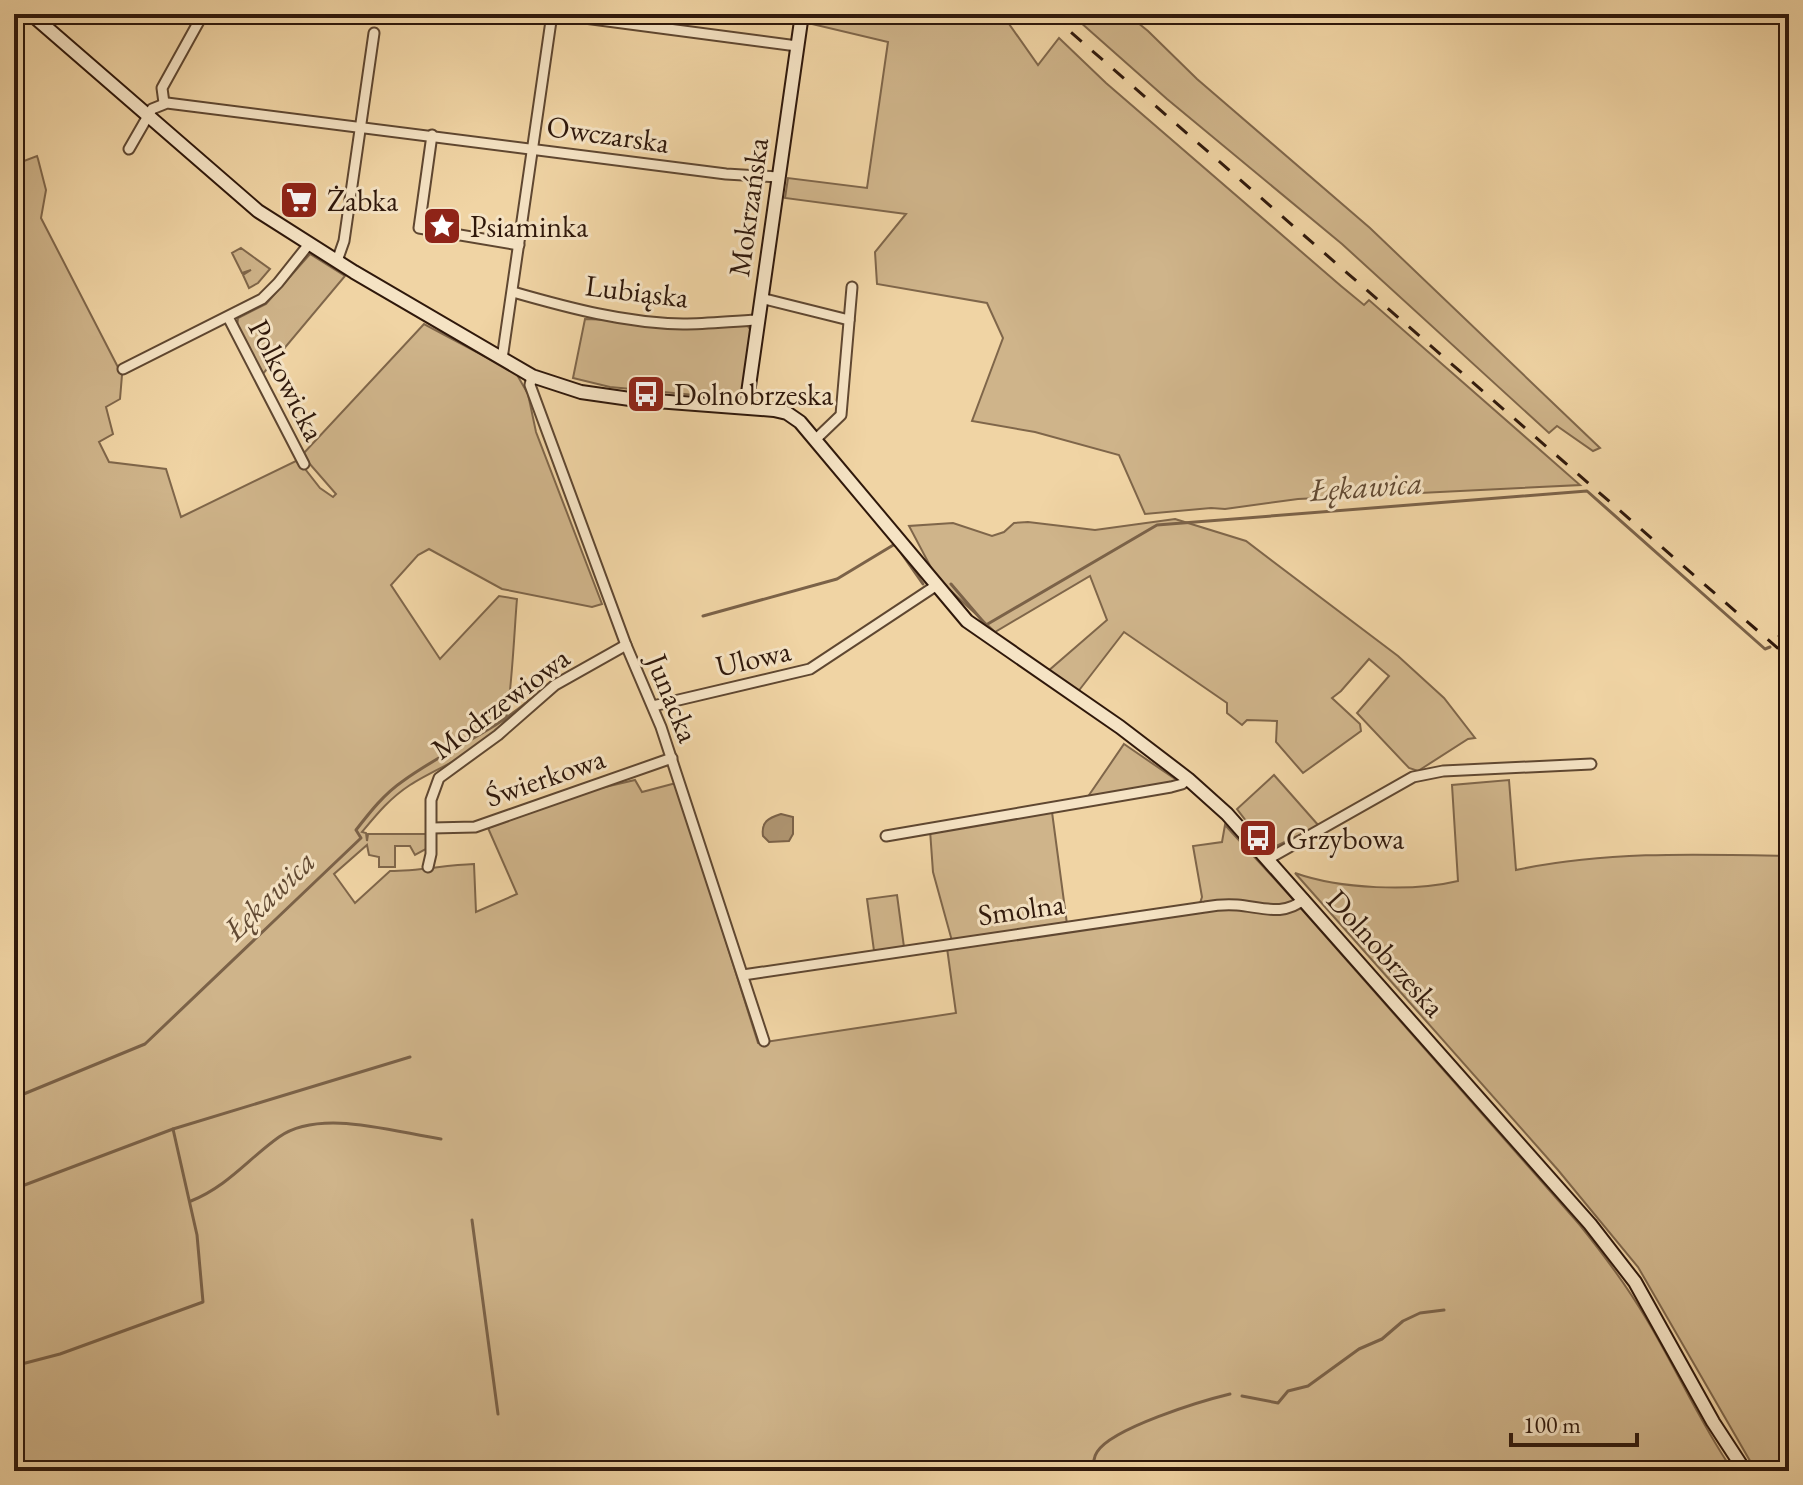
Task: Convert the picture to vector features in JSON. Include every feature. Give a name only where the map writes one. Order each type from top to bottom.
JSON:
[{"type":"street","name":"Dolnobrzeska","points":[[31,14],[258,211],[532,376],[581,392],[617,398],[746,407],[787,413],[800,422],[967,621],[1120,727],[1188,779],[1227,814],[1268,859],[1590,1224],[1635,1282],[1713,1422],[1745,1471]]},
{"type":"street","points":[[129,149],[152,109],[164,103],[162,88],[203,14]]},
{"type":"street","points":[[502,359],[553,14],[797,46]]},
{"type":"street","name":"Mokrzańska","points":[[746,407],[802,14]]},
{"type":"street","points":[[337,261],[344,241],[374,33]]},
{"type":"street","name":"Owczarska","points":[[164,103],[726,174],[778,177]]},
{"type":"street","points":[[432,135],[419,228],[519,245]]},
{"type":"street","points":[[123,369],[262,299],[309,244]]},
{"type":"street","points":[[816,439],[841,415],[852,287]]},
{"type":"street","name":"Lubiąska","points":[[513,292],[583,312],[635,320],[683,324],[757,320]]},
{"type":"street","points":[[761,298],[849,320]]},
{"type":"street","name":"Polkowicka","points":[[228,317],[304,464]]},
{"type":"street","name":"Junacka","points":[[532,376],[530,385],[626,645],[672,758],[764,1041]]},
{"type":"street","name":"Ulowa","points":[[653,706],[810,669],[937,585]]},
{"type":"street","name":"Modrzewiowa","points":[[428,867],[431,854],[431,800],[439,778],[498,735],[555,685],[626,645]]},
{"type":"street","name":"Świerkowa","points":[[432,828],[475,827],[672,758]]},
{"type":"street","points":[[1268,859],[1413,777],[1443,771],[1591,764]]},
{"type":"street","points":[[886,836],[1171,787],[1188,779]]},
{"type":"street","name":"Smolna","points":[[743,975],[1225,904],[1286,909],[1295,907],[1304,899]]},
{"type":"shaded area","points":[[814,14],[1002,14],[1038,65],[1059,38],[1106,83],[1341,286],[1364,305],[1369,300],[1580,485],[1298,499],[1225,509],[1145,514],[1119,455],[1035,432],[972,421],[1003,338],[987,303],[877,284],[875,252],[906,214],[785,198],[788,178],[867,188],[888,42],[812,24]]},
{"type":"shaded area","points":[[1071,14],[1127,14],[1148,31],[1197,79],[1370,228],[1600,448],[1593,451],[1557,426],[1549,433],[1342,244],[1167,99]]},
{"type":"shaded area","points":[[14,143],[24,161],[37,156],[46,190],[41,218],[122,375],[120,399],[106,407],[113,434],[99,442],[109,462],[166,469],[181,517],[298,460],[320,488],[333,497],[336,494],[302,455],[424,324],[516,373],[528,394],[536,432],[602,604],[592,607],[502,589],[429,549],[418,555],[391,585],[440,659],[499,596],[517,599],[509,700],[505,721],[487,741],[403,790],[362,832],[366,833],[367,841],[368,834],[426,834],[426,849],[415,855],[410,846],[395,846],[395,867],[379,867],[379,857],[369,855],[367,845],[334,874],[355,903],[390,871],[474,864],[476,912],[517,894],[488,828],[588,791],[635,780],[642,792],[676,783],[758,1043],[956,1013],[947,948],[1200,903],[1202,897],[1193,846],[1222,842],[1225,825],[1579,1224],[1639,1307],[1733,1471],[14,1471]]},
{"type":"shaded area","points":[[241,248],[270,269],[249,288],[243,275],[251,270],[242,273],[232,253]]},
{"type":"shaded area","points":[[310,254],[345,276],[262,375],[237,327],[238,318],[266,304]]},
{"type":"shaded area","points":[[585,319],[747,325],[752,332],[745,392],[736,398],[695,395],[610,387],[573,378]]},
{"type":"shaded area","points":[[1175,519],[1246,541],[1398,656],[1444,698],[1475,738],[1468,739],[1418,771],[1409,768],[1357,713],[1389,676],[1369,659],[1332,698],[1360,724],[1361,731],[1303,773],[1276,742],[1277,721],[1247,720],[1242,725],[1227,713],[1227,703],[1124,632],[1077,693],[1047,672],[1107,620],[1090,576],[995,632],[936,577],[909,526],[953,523],[992,536],[1004,532],[1014,523],[1095,530]]},
{"type":"shaded area","points":[[1124,744],[1178,781],[1087,798]]},
{"type":"shaded area","points":[[1274,775],[1319,826],[1272,848],[1266,847],[1237,809]]},
{"type":"shaded area","points":[[1509,780],[1516,870],[1618,857],[1789,856],[1789,1471],[1759,1471],[1753,1466],[1638,1267],[1558,1170],[1295,873],[1333,883],[1376,887],[1419,887],[1458,881],[1452,785]]},
{"type":"shaded area","points":[[1052,812],[1067,924],[952,941],[933,872],[930,830]]},
{"type":"shaded area","points":[[781,814],[793,817],[793,834],[789,841],[769,842],[763,836],[764,824]]},
{"type":"shaded area","points":[[897,895],[904,947],[874,951],[867,899]]},
{"type":"waterway","name":"Łękawica","points":[[951,584],[986,625],[1157,525],[1587,491],[1765,649],[1770,647]]},
{"type":"waterway","name":"Łękawica","points":[[703,616],[837,579],[895,544],[923,584]]},
{"type":"waterway","name":"Łękawica","points":[[1779,636],[1781,634],[1789,639]]},
{"type":"waterway","name":"Łękawica","points":[[14,1098],[145,1044],[361,838],[356,830],[390,792],[419,770],[530,700]]},
{"type":"waterway","points":[[14,1189],[173,1129],[410,1057]]},
{"type":"waterway","points":[[191,1201],[216,1188],[279,1137],[296,1128],[315,1124],[358,1124],[441,1139]]},
{"type":"waterway","points":[[14,1366],[60,1354],[203,1302],[197,1235],[173,1129]]},
{"type":"waterway","points":[[472,1220],[498,1414]]},
{"type":"waterway","points":[[1242,1396],[1278,1403],[1288,1391],[1308,1386],[1359,1349],[1382,1339],[1403,1321],[1420,1313],[1444,1310]]},
{"type":"waterway","points":[[1094,1471],[1097,1452],[1120,1434],[1158,1417],[1230,1394]]},
{"type":"railway","points":[[1050,14],[1789,658]]},
{"type":"place","name":"Żabka","points":[[299,200]]},
{"type":"place","name":"Psiaminka","points":[[442,226]]},
{"type":"place","name":"Dolnobrzeska","points":[[646,394]]},
{"type":"place","name":"Grzybowa","points":[[1258,838]]}]
